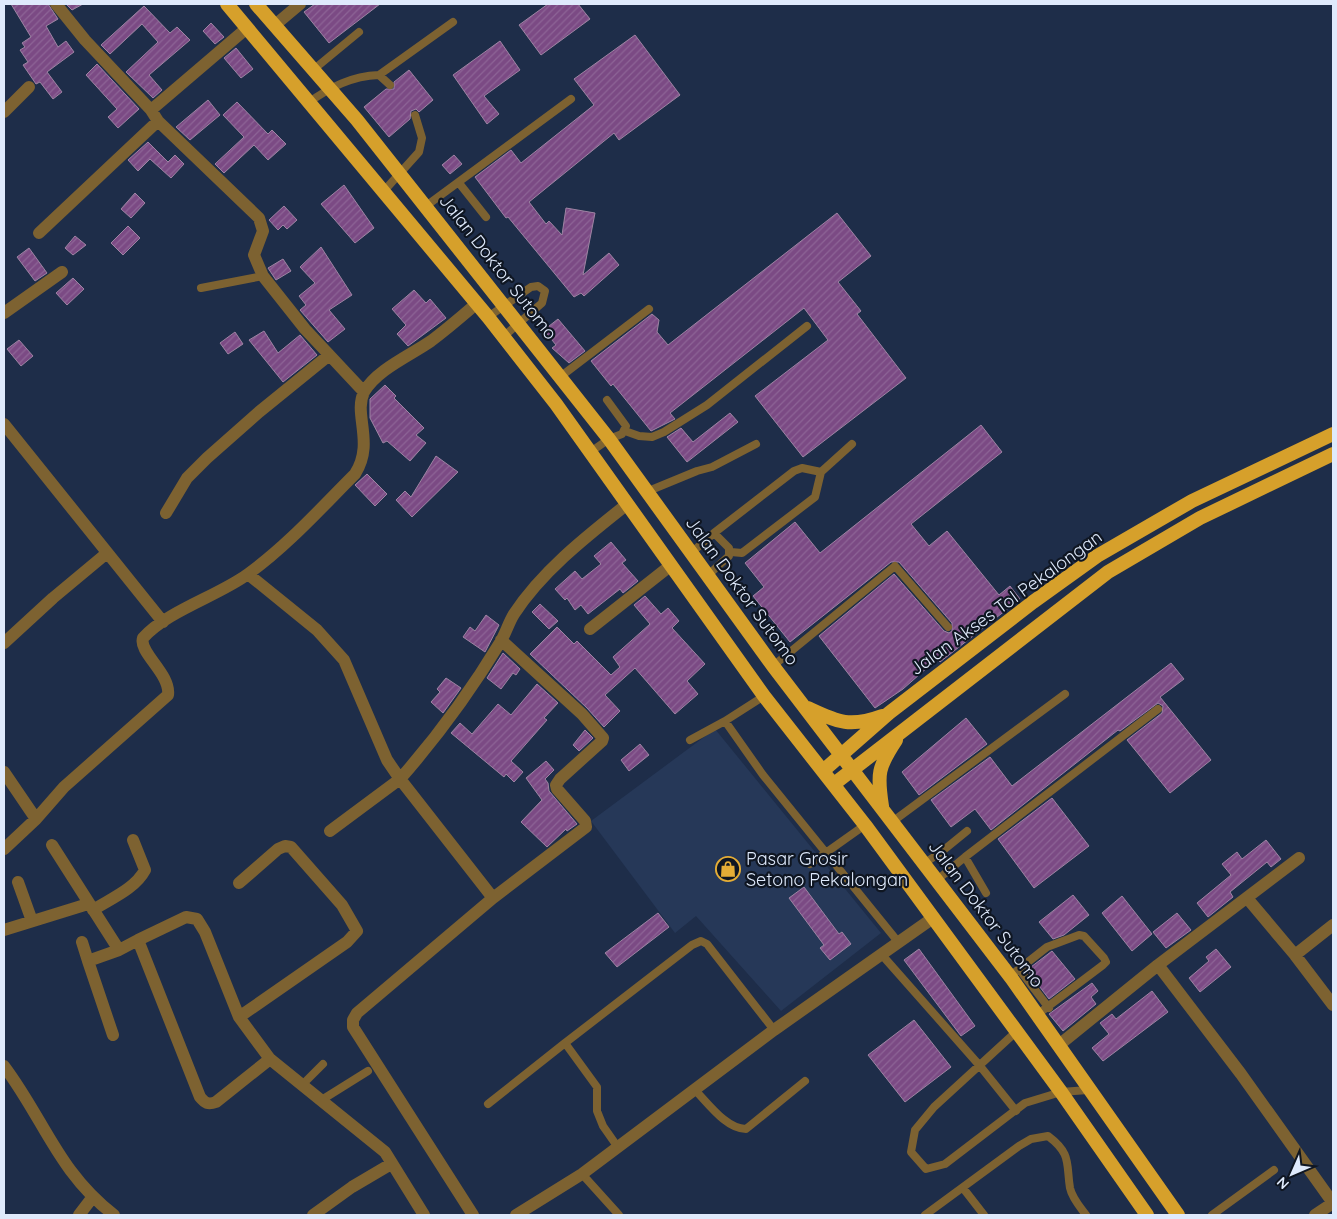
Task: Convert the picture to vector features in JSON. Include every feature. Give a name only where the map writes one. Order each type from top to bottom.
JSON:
[{"type":"highway","points":[[227,4],[488,317],[556,404],[626,505],[764,696],[824,770],[865,825],[1017,1031],[1147,1215]]},
{"type":"highway","name":"Jalan Doktor Sutomo","points":[[256,4],[329,88],[426,206],[609,439],[773,666],[923,864],[1014,972],[1043,1011],[1059,1045],[1088,1090],[1178,1215]]},
{"type":"highway","name":"Jalan Akses Tol Pekalongan","points":[[824,770],[889,714],[1033,602],[1097,556],[1192,501],[1333,434]]},
{"type":"highway","name":"Jalan Akses Tol Pekalongan","points":[[834,784],[1108,572],[1200,518],[1333,454]]},
{"type":"highway","points":[[805,706],[838,722],[864,723],[889,714]]},
{"type":"highway","points":[[882,808],[877,778],[885,756],[902,731]]},
{"type":"street","points":[[56,4],[85,40],[155,116],[259,218],[264,231],[254,255],[263,276],[328,356],[364,392]]},
{"type":"street","points":[[275,25],[300,4]]},
{"type":"street","points":[[38,233],[155,116],[247,28]]},
{"type":"street","points":[[4,112],[28,87]]},
{"type":"street","points":[[4,313],[62,272]]},
{"type":"street","points":[[4,849],[36,819],[64,787],[168,695],[169,687],[165,677],[142,642],[146,635],[163,622],[248,574],[297,531],[355,474],[362,464],[364,452],[362,402],[364,392],[390,367],[430,341],[476,304]]},
{"type":"street","points":[[166,513],[187,478],[207,458],[259,412],[328,356]]},
{"type":"street","points":[[4,424],[163,622]]},
{"type":"street","points":[[330,832],[400,779],[429,746],[501,640],[514,614],[539,584],[567,556],[626,505]]},
{"type":"street","points":[[4,643],[107,553]]},
{"type":"street","points":[[590,629],[670,566]]},
{"type":"street","points":[[248,574],[329,642],[344,660],[387,760],[494,898]]},
{"type":"street","points":[[473,1215],[359,1037],[353,1027],[353,1020],[357,1012],[494,898],[586,827],[585,821],[558,790],[556,784],[603,738],[582,714],[501,640]]},
{"type":"street","points":[[4,772],[36,819]]},
{"type":"street","points":[[4,930],[32,921],[92,910],[135,883],[145,870],[133,840]]},
{"type":"street","points":[[52,845],[119,950]]},
{"type":"street","points":[[239,883],[278,849],[285,846],[291,847],[342,905],[357,931],[347,942],[239,1017]]},
{"type":"street","points":[[1059,1045],[1158,965],[1299,858]]},
{"type":"street","points":[[18,882],[32,921]]},
{"type":"street","points":[[1247,898],[1295,955],[1333,1005]]},
{"type":"street","points":[[94,959],[119,950],[186,918],[197,919],[205,932],[239,1017],[270,1059],[301,1086],[385,1152],[424,1215]]},
{"type":"street","points":[[521,1214],[582,1174],[774,1030],[933,918]]},
{"type":"street","points":[[1295,955],[1333,925]]},
{"type":"street","points":[[138,940],[200,1096],[205,1102],[210,1104],[216,1102],[270,1059]]},
{"type":"street","points":[[82,942],[94,959],[113,1035]]},
{"type":"street","points":[[1158,965],[1241,1074],[1333,1202],[1315,1215]]},
{"type":"street","points":[[4,1066],[60,1157],[92,1198],[114,1215]]},
{"type":"street","points":[[313,1215],[352,1187],[391,1164]]},
{"type":"street","points":[[79,1215],[92,1198]]},
{"type":"lane","points":[[308,103],[329,88],[362,76],[379,75],[453,22]]},
{"type":"lane","points":[[313,70],[359,32]]},
{"type":"lane","points":[[379,75],[390,85]]},
{"type":"lane","points":[[426,206],[459,184],[571,99]]},
{"type":"lane","points":[[383,192],[419,152],[422,138],[415,115]]},
{"type":"lane","points":[[459,184],[486,217]]},
{"type":"lane","points":[[201,288],[263,276]]},
{"type":"lane","points":[[488,317],[531,287],[538,286],[545,291],[542,303],[503,337]]},
{"type":"lane","points":[[560,377],[649,309]]},
{"type":"lane","points":[[625,431],[639,436],[652,437],[664,432],[707,405],[807,326]]},
{"type":"lane","points":[[590,453],[609,439],[625,431],[626,426],[607,400]]},
{"type":"lane","points":[[646,492],[697,471],[712,467],[756,444]]},
{"type":"lane","points":[[731,552],[742,553],[815,496],[821,472],[852,444]]},
{"type":"lane","points":[[691,553],[794,471],[802,468],[821,472]]},
{"type":"lane","points":[[714,533],[731,552]]},
{"type":"lane","points":[[707,576],[731,552]]},
{"type":"lane","points":[[773,666],[895,566],[948,627]]},
{"type":"lane","points":[[892,822],[1065,694]]},
{"type":"lane","points":[[690,740],[725,721],[764,696]]},
{"type":"lane","points":[[937,880],[1158,709]]},
{"type":"lane","points":[[725,721],[762,775],[898,942]]},
{"type":"lane","points":[[810,864],[865,825]]},
{"type":"lane","points":[[923,864],[967,831]]},
{"type":"lane","points":[[965,857],[986,893]]},
{"type":"lane","points":[[1014,972],[1047,947],[1078,935],[1084,936],[1104,958],[1106,962],[1103,965],[1043,1011]]},
{"type":"lane","points":[[488,1104],[692,945],[701,941],[707,944],[774,1030]]},
{"type":"lane","points":[[882,955],[980,1066],[1016,1111]]},
{"type":"lane","points":[[1017,1031],[934,1108],[915,1130],[911,1152],[926,1169],[945,1164],[1030,1101],[1061,1092],[1088,1090]]},
{"type":"lane","points":[[565,1043],[597,1087],[598,1111],[603,1126],[617,1146]]},
{"type":"lane","points":[[301,1086],[323,1064]]},
{"type":"lane","points":[[320,1101],[368,1071]]},
{"type":"lane","points":[[694,1089],[730,1124],[738,1129],[746,1129],[805,1081]]},
{"type":"lane","points":[[925,1215],[1019,1146],[1031,1139],[1048,1136],[1055,1140],[1069,1162],[1070,1190],[1086,1215]]},
{"type":"lane","points":[[1212,1215],[1274,1170]]},
{"type":"lane","points":[[582,1174],[619,1215]]},
{"type":"lane","points":[[963,1188],[984,1215]]},
{"type":"shaded area","name":"Pasar Grosir Setono Pekalongan","points":[[715,729],[881,933],[781,1011],[696,916],[675,933],[591,821]]},
{"type":"building","points":[[11,4],[48,4],[58,19],[46,26],[58,47],[66,41],[74,52],[47,72],[62,92],[53,99],[40,82],[36,84],[23,65],[28,62],[20,50],[25,47],[22,43],[31,37]]},
{"type":"building","points":[[66,4],[83,4],[72,10]]},
{"type":"building","points":[[315,4],[380,4],[329,43],[304,12]]},
{"type":"building","points":[[548,4],[578,4],[590,19],[541,55],[519,25]]},
{"type":"building","points":[[144,6],[170,33],[177,27],[190,40],[149,75],[162,90],[153,98],[126,72],[158,42],[142,24],[110,54],[101,45]]},
{"type":"building","points":[[211,23],[224,37],[215,44],[203,31]]},
{"type":"building","points":[[635,35],[680,95],[619,140],[614,133],[529,202],[546,224],[549,221],[562,235],[566,208],[595,213],[583,275],[609,253],[619,265],[584,296],[581,293],[574,297],[508,217],[506,218],[475,177],[511,150],[521,163],[594,105],[574,79]]},
{"type":"building","points":[[500,41],[520,70],[484,96],[499,114],[487,124],[453,75]]},
{"type":"building","points":[[236,48],[253,69],[241,78],[224,58]]},
{"type":"building","points":[[97,64],[139,109],[118,128],[108,117],[117,109],[86,75]]},
{"type":"building","points":[[409,70],[433,100],[419,112],[416,109],[411,111],[410,119],[389,137],[364,107],[386,89],[394,89],[394,82]]},
{"type":"building","points":[[208,100],[220,115],[190,140],[176,127]]},
{"type":"building","points":[[237,102],[268,134],[272,130],[286,144],[268,160],[254,145],[224,173],[215,164],[244,137],[223,115]]},
{"type":"building","points":[[148,142],[168,162],[175,155],[184,164],[171,178],[150,159],[138,171],[128,160]]},
{"type":"building","points":[[454,155],[462,164],[450,174],[442,165]]},
{"type":"building","points":[[344,185],[374,228],[355,243],[321,204]]},
{"type":"building","points":[[135,193],[145,203],[131,218],[121,209]]},
{"type":"building","points":[[284,206],[297,220],[287,229],[283,225],[278,230],[269,220]]},
{"type":"building","points":[[837,213],[871,256],[838,282],[861,311],[857,314],[906,378],[803,457],[755,396],[828,340],[804,308],[670,413],[675,419],[651,431],[613,384],[611,386],[591,361],[652,314],[659,320],[657,332],[668,345]]},
{"type":"building","points":[[128,226],[140,238],[123,255],[111,243]]},
{"type":"building","points":[[75,236],[86,245],[73,255],[65,248]]},
{"type":"building","points":[[321,247],[352,295],[329,310],[345,329],[328,342],[300,310],[306,305],[299,296],[315,283],[300,267]]},
{"type":"building","points":[[29,248],[47,273],[35,281],[17,257]]},
{"type":"building","points":[[283,259],[291,271],[276,280],[268,268]]},
{"type":"building","points":[[73,278],[84,289],[67,305],[56,293]]},
{"type":"building","points":[[414,290],[426,303],[430,299],[446,318],[408,346],[397,334],[406,325],[392,309]]},
{"type":"building","points":[[558,319],[585,351],[569,363],[552,348],[556,345],[544,330]]},
{"type":"building","points":[[264,331],[278,353],[300,335],[317,355],[283,382],[249,340]]},
{"type":"building","points":[[235,332],[243,344],[228,354],[220,343]]},
{"type":"building","points":[[19,340],[33,356],[21,366],[7,349]]},
{"type":"building","points":[[385,385],[396,396],[394,398],[424,428],[416,435],[426,443],[410,461],[387,441],[383,443],[370,418],[370,399]]},
{"type":"building","points":[[730,413],[738,422],[687,462],[667,437],[681,428],[693,442]]},
{"type":"building","points":[[981,425],[1002,452],[911,524],[929,546],[947,531],[999,595],[1010,586],[1020,599],[940,662],[937,659],[903,689],[875,708],[819,636],[894,574],[944,631],[949,633],[952,631],[952,623],[899,562],[891,562],[790,642],[753,596],[764,587],[745,563],[795,522],[820,553]]},
{"type":"building","points":[[436,456],[458,472],[412,517],[396,500],[405,491],[411,497]]},
{"type":"building","points":[[367,474],[387,494],[375,506],[355,485]]},
{"type":"building","points":[[611,542],[626,560],[622,563],[638,581],[623,593],[620,589],[588,614],[581,605],[575,610],[567,598],[565,600],[555,589],[575,571],[582,579],[601,564],[594,556]]},
{"type":"building","points":[[645,596],[661,614],[668,608],[679,621],[672,628],[705,664],[687,681],[698,694],[675,714],[635,668],[605,695],[620,711],[604,727],[587,708],[530,654],[557,627],[574,644],[577,641],[611,675],[620,667],[613,657],[650,624],[634,605]]},
{"type":"building","points":[[540,604],[558,621],[549,629],[532,612]]},
{"type":"building","points":[[486,615],[499,625],[485,652],[463,637],[470,627],[475,631]]},
{"type":"building","points":[[503,653],[520,669],[516,675],[513,673],[501,689],[487,678]]},
{"type":"building","points":[[1171,663],[1184,679],[1160,697],[1211,760],[1170,793],[1127,740],[1162,713],[1163,706],[1158,703],[1120,731],[1118,730],[991,830],[975,809],[951,827],[931,800],[990,757],[1012,786]]},
{"type":"building","points":[[446,678],[461,688],[443,713],[431,702],[440,692],[437,689]]},
{"type":"building","points":[[537,684],[558,703],[544,718],[547,720],[511,761],[523,772],[514,782],[506,774],[504,777],[451,733],[460,723],[472,734],[498,704],[511,715]]},
{"type":"building","points":[[966,718],[987,744],[919,795],[902,772]]},
{"type":"building","points":[[585,730],[593,738],[579,751],[573,745]]},
{"type":"building","points":[[640,744],[649,755],[629,771],[621,760]]},
{"type":"building","points":[[546,761],[554,770],[545,779],[548,783],[549,791],[577,824],[567,831],[566,829],[547,847],[521,822],[542,800],[526,778]]},
{"type":"building","points":[[1052,798],[1089,846],[1034,888],[998,839]]},
{"type":"building","points":[[1266,840],[1281,859],[1271,867],[1267,862],[1230,892],[1233,897],[1208,917],[1197,903],[1231,875],[1222,864],[1237,852],[1242,859]]},
{"type":"building","points":[[804,887],[839,934],[842,932],[851,944],[830,960],[820,948],[824,945],[789,898]]},
{"type":"building","points":[[1073,895],[1089,915],[1064,935],[1053,939],[1039,922]]},
{"type":"building","points":[[1122,896],[1152,934],[1132,951],[1102,913]]},
{"type":"building","points":[[658,913],[669,927],[617,967],[605,953]]},
{"type":"building","points":[[1177,913],[1191,930],[1166,948],[1153,932]]},
{"type":"building","points":[[919,949],[975,1026],[961,1036],[904,960]]},
{"type":"building","points":[[1216,949],[1231,967],[1200,992],[1189,978],[1209,961],[1206,957]]},
{"type":"building","points":[[1052,951],[1075,979],[1049,999],[1027,970]]},
{"type":"building","points":[[1092,983],[1098,991],[1091,997],[1096,1004],[1063,1031],[1049,1014]]},
{"type":"building","points":[[1152,991],[1168,1012],[1103,1061],[1092,1048],[1109,1034],[1100,1023],[1112,1014],[1116,1019]]},
{"type":"building","points":[[914,1020],[951,1067],[905,1102],[868,1055]]},
{"type":"place","name":"Pasar Grosir Setono Pekalongan","points":[[728,869]]}]
